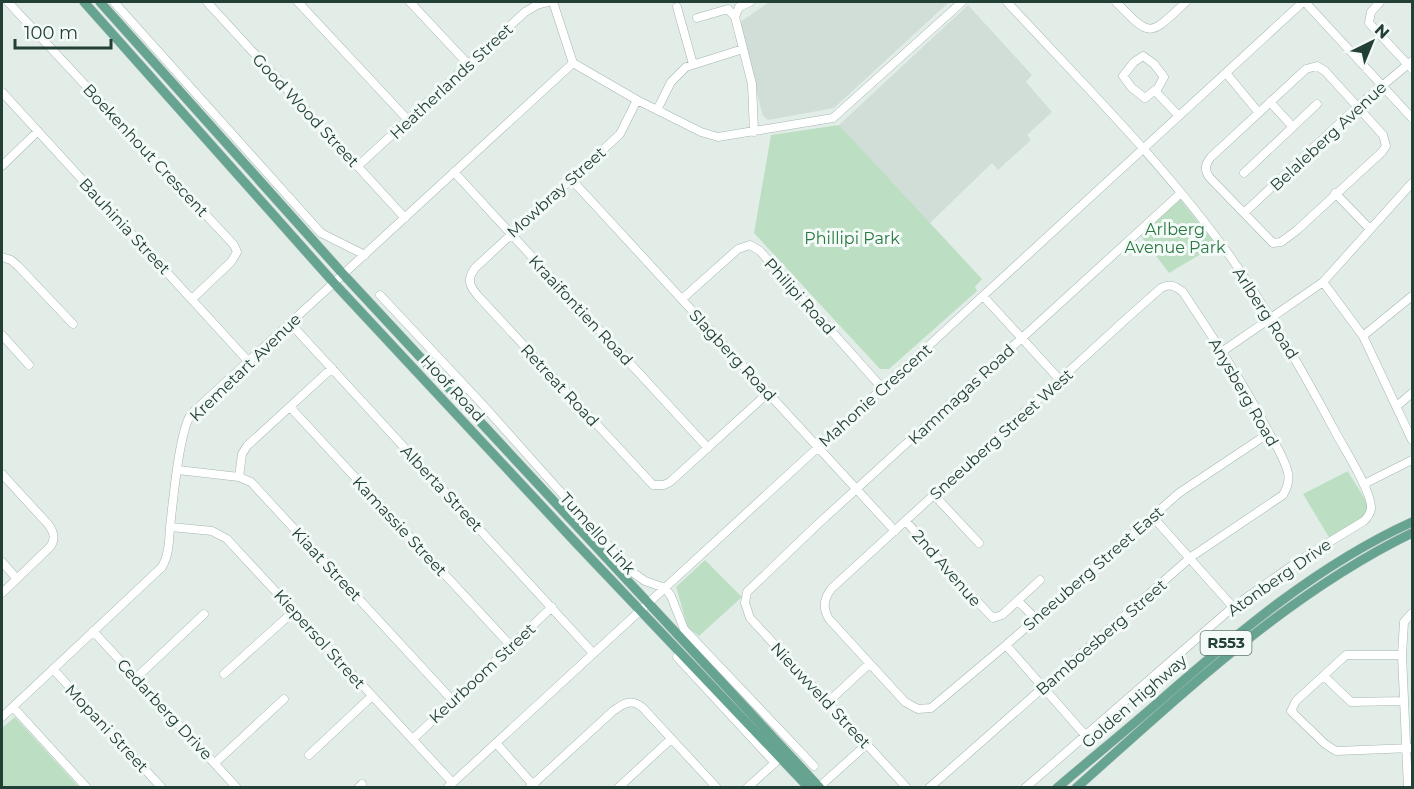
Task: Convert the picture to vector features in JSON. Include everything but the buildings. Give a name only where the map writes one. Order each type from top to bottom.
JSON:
[{"type":"main road","name":"Hoof Road","points":[[84,2],[334,283],[640,611],[781,757],[817,787]]},
{"type":"main road","name":"Hoof Road","points":[[100,2],[343,274],[648,603],[781,757]]},
{"type":"main road","name":"Golden Highway","points":[[1057,788],[1215,651],[1270,608],[1342,559],[1413,522]]},
{"type":"main road","name":"Golden Highway","points":[[1076,788],[1230,653],[1278,615],[1351,566],[1413,533]]},
{"type":"street","name":"Boekenhout Crescent","points":[[8,2],[234,245],[237,252],[231,262],[192,299]]},
{"type":"street","points":[[114,2],[321,233],[365,255]]},
{"type":"street","name":"Good Wood Street","points":[[207,2],[405,218]]},
{"type":"street","points":[[298,2],[408,120]]},
{"type":"street","points":[[410,2],[468,64]]},
{"type":"street","name":"Heatherlands Street","points":[[358,166],[525,12],[548,2]]},
{"type":"street","points":[[553,2],[573,63],[657,110],[709,135],[724,136],[830,120],[836,117],[962,2]]},
{"type":"street","points":[[735,17],[739,7],[750,2]]},
{"type":"street","name":"Arlberg Road","points":[[1007,2],[1143,149],[1181,193],[1232,260],[1298,363],[1364,484],[1371,504],[1370,511]]},
{"type":"street","points":[[1116,2],[1138,24],[1147,29],[1158,26],[1186,2]]},
{"type":"street","points":[[1304,2],[1413,118]]},
{"type":"street","name":"Mahonie Crescent","points":[[450,785],[1304,2]]},
{"type":"street","points":[[1380,2],[1371,12],[1369,22],[1411,65]]},
{"type":"street","points":[[676,8],[693,64]]},
{"type":"street","points":[[697,18],[728,9],[735,17],[752,84],[754,132]]},
{"type":"street","points":[[657,110],[676,76],[686,67],[743,49]]},
{"type":"street","points":[[1139,57],[1146,57],[1164,75],[1163,82],[1155,91],[1147,97],[1141,97],[1123,77],[1124,72],[1139,57]]},
{"type":"street","name":"Kremetart Avenue","points":[[2,717],[162,567],[167,555],[181,444],[188,419],[248,361],[573,63]]},
{"type":"street","name":"Belaleberg Avenue","points":[[1245,213],[1358,106],[1411,65]]},
{"type":"street","points":[[1314,66],[1325,71],[1386,140],[1386,146],[1382,152],[1296,231],[1277,243],[1270,241],[1206,172],[1206,164],[1210,157],[1259,113],[1306,69],[1314,66]]},
{"type":"street","points":[[1226,73],[1259,113]]},
{"type":"street","points":[[1155,91],[1179,116]]},
{"type":"street","name":"Bauhinia Street","points":[[2,92],[248,361]]},
{"type":"street","name":"Mowbray Street","points":[[469,280],[475,268],[510,233],[620,134],[637,100]]},
{"type":"street","points":[[1270,102],[1293,127]]},
{"type":"street","points":[[1245,173],[1317,104]]},
{"type":"street","points":[[2,166],[38,131]]},
{"type":"street","name":"Kraaifontien Road","points":[[454,172],[708,448]]},
{"type":"street","name":"Slagberg Road","points":[[571,179],[895,531]]},
{"type":"street","points":[[1223,351],[1323,282],[1413,183]]},
{"type":"street","name":"Kammagas Road","points":[[745,598],[755,582],[1181,193]]},
{"type":"street","points":[[1335,193],[1370,230]]},
{"type":"street","name":"Philipi Road","points":[[682,299],[738,249],[750,245],[760,251],[883,389]]},
{"type":"street","points":[[2,257],[18,266],[73,324]]},
{"type":"street","name":"Retreat Road","points":[[469,280],[479,297],[651,483],[664,486],[708,448]]},
{"type":"street","points":[[1323,282],[1363,336],[1413,440]]},
{"type":"street","name":"Sneeuberg Street West","points":[[869,664],[829,619],[824,609],[825,600],[832,588],[1161,288],[1170,285],[1183,292]]},
{"type":"street","name":"Anysberg Road","points":[[1183,292],[1223,351],[1288,472],[1287,486],[1281,497]]},
{"type":"street","name":"Tumello Link","points":[[380,295],[483,405],[631,571],[645,581],[665,588]]},
{"type":"street","points":[[983,296],[1060,380]]},
{"type":"street","points":[[1363,336],[1413,296]]},
{"type":"street","name":"Alberta Street","points":[[290,323],[593,653]]},
{"type":"street","points":[[2,335],[29,365]]},
{"type":"street","points":[[178,470],[239,477],[243,454],[247,446],[332,368]]},
{"type":"street","points":[[708,448],[768,393]]},
{"type":"street","points":[[1397,406],[1413,393]]},
{"type":"street","name":"Kamassie Street","points":[[290,407],[511,646]]},
{"type":"street","name":"Sneeuberg Street East","points":[[869,664],[911,707],[922,709],[935,706],[1186,487],[1269,433]]},
{"type":"street","points":[[1364,484],[1413,460]]},
{"type":"street","points":[[2,474],[48,524],[54,537],[50,548],[2,592]]},
{"type":"street","name":"Kiaat Street","points":[[239,477],[248,481],[259,491],[453,701]]},
{"type":"street","points":[[934,495],[979,543]]},
{"type":"street","name":"Bamboesberg Street","points":[[929,788],[1191,557],[1281,497]]},
{"type":"street","name":"Atonberg Drive","points":[[1025,788],[1233,606],[1302,558],[1364,521],[1370,511]]},
{"type":"street","points":[[1152,516],[1233,606]]},
{"type":"street","name":"2nd Avenue","points":[[906,522],[991,616],[999,617],[1040,580]]},
{"type":"street","name":"Kiepersol Street","points":[[171,527],[212,531],[221,534],[233,544],[413,739],[450,785]]},
{"type":"street","points":[[2,562],[17,579]]},
{"type":"street","points":[[665,588],[671,596],[684,629],[814,766]]},
{"type":"street","name":"Nieuwveld Street","points":[[745,598],[750,618],[907,788]]},
{"type":"street","points":[[1018,601],[1036,619]]},
{"type":"street","name":"Keurboom Street","points":[[413,739],[552,607]]},
{"type":"street","points":[[224,674],[294,611]]},
{"type":"street","points":[[1408,788],[1409,748],[1402,655],[1404,622],[1413,613]]},
{"type":"street","points":[[136,678],[204,614]]},
{"type":"street","name":"Cedarberg Drive","points":[[93,631],[237,788]]},
{"type":"street","points":[[1006,645],[1085,735]]},
{"type":"street","points":[[1402,655],[1346,655],[1296,700],[1291,711],[1325,744],[1340,751],[1409,748]]},
{"type":"street","points":[[677,657],[781,757],[747,788]]},
{"type":"street","points":[[828,702],[869,664]]},
{"type":"street","name":"Mopani Street","points":[[53,669],[162,788]]},
{"type":"street","points":[[1324,675],[1351,702],[1404,701]]},
{"type":"street","points":[[309,755],[372,696]]},
{"type":"street","points":[[215,763],[284,699]]},
{"type":"street","points":[[496,743],[532,786],[614,711],[629,702],[636,702],[717,788]]},
{"type":"street","points":[[13,707],[87,788]]},
{"type":"street","points":[[618,788],[671,739]]},
{"type":"street","points":[[817,787],[867,744]]},
{"type":"shaded area","points":[[769,2],[949,2],[834,108],[768,120],[763,116],[739,28],[742,21]]},
{"type":"shaded area","points":[[968,5],[1032,75],[1026,82],[1052,112],[1027,135],[1031,140],[998,170],[992,163],[929,224],[839,125]]},
{"type":"green space","name":"Phillipi Park","points":[[839,125],[982,279],[975,287],[977,291],[889,369],[880,369],[754,233],[771,135]]},
{"type":"green space","name":"Arlberg Avenue Park","points":[[1179,198],[1216,245],[1169,273],[1140,235]]},
{"type":"green space","points":[[1348,471],[1366,501],[1367,511],[1360,521],[1330,539],[1303,494]]},
{"type":"green space","points":[[705,560],[742,597],[699,636],[688,628],[676,587]]},
{"type":"green space","points":[[15,717],[79,787],[2,787],[2,728]]}]
